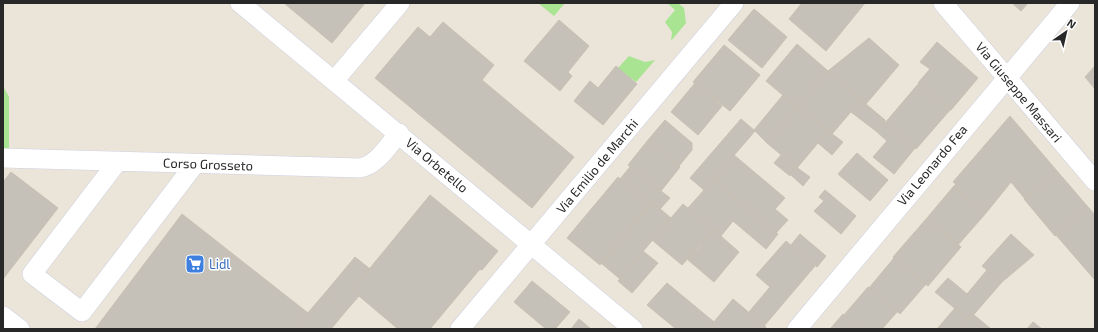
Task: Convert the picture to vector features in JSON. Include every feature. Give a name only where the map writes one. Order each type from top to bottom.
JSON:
[{"type":"street","name":"Via Orbetello","points":[[240,3],[399,133],[633,329]]},
{"type":"street","points":[[334,81],[400,3]]},
{"type":"street","name":"Via Emilio de Marchi","points":[[460,329],[734,3]]},
{"type":"street","name":"Via Giuseppe Massari","points":[[943,3],[1095,182]]},
{"type":"street","name":"Via Leonardo Fea","points":[[797,329],[1006,77],[1070,3]]},
{"type":"street","name":"Corso Grosseto","points":[[3,158],[195,164],[365,167],[375,161],[399,133]]},
{"type":"street","points":[[118,161],[32,274],[82,312],[195,164]]},
{"type":"street","points":[[3,316],[20,329]]},
{"type":"green space","points":[[538,3],[565,3],[554,16]]},
{"type":"green space","points":[[667,3],[678,3],[684,8],[686,23],[671,41],[672,32],[665,22],[675,10]]},
{"type":"green space","points":[[629,56],[645,62],[655,60],[636,82],[618,68]]},
{"type":"green space","points":[[3,86],[9,97],[9,159],[3,158]]},
{"type":"building","points":[[284,3],[365,3],[332,43]]},
{"type":"building","points":[[802,3],[865,3],[826,51],[789,19]]},
{"type":"building","points":[[1012,3],[1028,3],[1021,11]]},
{"type":"building","points":[[754,9],[787,37],[762,68],[728,40]]},
{"type":"building","points":[[559,20],[589,46],[568,72],[572,76],[560,91],[524,61]]},
{"type":"building","points":[[443,22],[494,65],[482,80],[574,157],[532,208],[375,78],[418,27],[430,37]]},
{"type":"building","points":[[869,38],[899,65],[866,104],[828,71]]},
{"type":"building","points":[[937,42],[978,78],[951,110],[918,83],[930,69],[920,62]]},
{"type":"building","points":[[797,44],[828,71],[797,107],[766,81]]},
{"type":"building","points":[[724,45],[760,75],[730,111],[693,82]]},
{"type":"building","points":[[616,66],[637,84],[603,125],[574,101],[590,81],[598,88]]},
{"type":"building","points":[[1095,66],[1095,89],[1085,77]]},
{"type":"building","points":[[828,71],[861,100],[832,134],[798,106]]},
{"type":"building","points":[[695,83],[722,106],[698,135],[671,112]]},
{"type":"building","points":[[919,83],[950,110],[916,149],[885,123]]},
{"type":"building","points":[[783,95],[797,107],[767,143],[754,130]]},
{"type":"building","points":[[861,100],[885,120],[876,131],[851,112]]},
{"type":"building","points":[[798,106],[828,131],[797,168],[767,143]]},
{"type":"building","points":[[1010,116],[1057,171],[1025,199],[1011,182],[986,213],[953,187],[956,184],[953,182]]},
{"type":"building","points":[[741,119],[755,131],[704,190],[690,178]]},
{"type":"building","points":[[665,120],[692,143],[692,150],[679,166],[648,140]]},
{"type":"building","points":[[885,120],[885,123],[915,148],[894,174],[873,157],[887,141],[876,131]]},
{"type":"building","points":[[828,131],[843,142],[832,155],[818,143]]},
{"type":"building","points":[[648,140],[680,167],[661,191],[628,165]]},
{"type":"building","points":[[857,153],[888,180],[870,201],[838,174]]},
{"type":"building","points":[[734,155],[785,198],[775,209],[788,220],[776,233],[713,180]]},
{"type":"building","points":[[781,155],[796,167],[790,176],[774,163]]},
{"type":"building","points":[[630,167],[670,198],[660,209],[652,202],[649,204],[620,179]]},
{"type":"building","points":[[796,167],[810,177],[803,186],[790,174]]},
{"type":"building","points":[[1057,171],[1088,207],[1055,236],[1024,199]]},
{"type":"building","points":[[11,172],[58,208],[3,279],[3,182]]},
{"type":"building","points":[[618,177],[651,205],[600,265],[567,238]]},
{"type":"building","points":[[713,180],[778,234],[766,249],[733,221],[721,236],[688,208]]},
{"type":"building","points":[[953,187],[986,213],[958,245],[927,218]]},
{"type":"building","points":[[825,190],[856,216],[841,234],[814,211],[824,201],[819,197]]},
{"type":"building","points":[[430,195],[498,251],[482,270],[480,269],[430,329],[398,329],[352,290]]},
{"type":"building","points":[[652,202],[671,218],[620,279],[601,263]]},
{"type":"building","points":[[683,204],[714,230],[682,265],[652,240]]},
{"type":"building","points":[[1088,207],[1095,215],[1095,280],[1056,235]]},
{"type":"building","name":"Lidl","points":[[182,214],[308,313],[294,329],[95,329]]},
{"type":"building","points":[[927,218],[961,247],[928,286],[893,257]]},
{"type":"building","points":[[714,230],[739,252],[714,282],[687,259]]},
{"type":"building","points":[[800,234],[826,256],[817,267],[791,245]]},
{"type":"building","points":[[1011,234],[1034,255],[1002,282],[982,266]]},
{"type":"building","points":[[786,241],[815,266],[764,326],[749,312],[770,287],[756,275]]},
{"type":"building","points":[[643,251],[658,263],[632,293],[618,281]]},
{"type":"building","points":[[355,257],[370,269],[352,290],[359,296],[346,311],[325,293]]},
{"type":"building","points":[[894,258],[926,284],[900,314],[869,288]]},
{"type":"building","points":[[987,270],[1002,282],[969,320],[935,292],[948,278],[967,294]]},
{"type":"building","points":[[532,281],[570,312],[555,329],[546,329],[514,302]]},
{"type":"building","points":[[667,283],[714,322],[708,329],[676,329],[647,305]]},
{"type":"building","points":[[868,287],[897,312],[882,329],[860,329],[844,315]]},
{"type":"building","points":[[325,293],[346,311],[331,329],[294,329]]},
{"type":"building","points":[[733,299],[766,327],[764,329],[708,329]]},
{"type":"building","points":[[955,308],[969,320],[961,329],[937,329]]},
{"type":"building","points":[[843,314],[844,315],[860,329],[830,329]]},
{"type":"building","points":[[973,314],[974,315],[991,329],[961,329]]},
{"type":"building","points":[[579,319],[591,329],[571,329]]},
{"type":"building","points":[[1033,322],[1042,329],[1027,329]]},
{"type":"place","name":"Lidl","points":[[195,264]]}]
